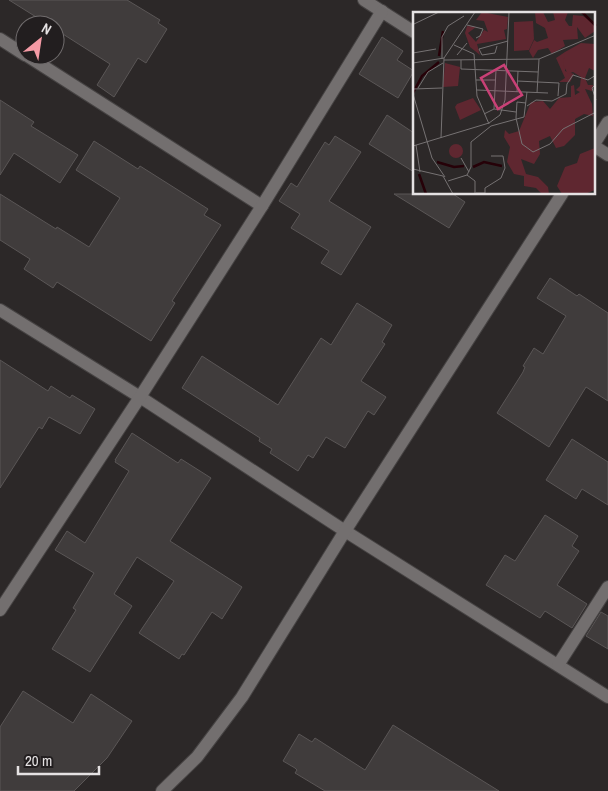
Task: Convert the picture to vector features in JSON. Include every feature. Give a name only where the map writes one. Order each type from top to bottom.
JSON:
[{"type":"street","points":[[364,0],[413,31]]},
{"type":"street","points":[[2,602],[140,397],[262,206],[382,11]]},
{"type":"street","points":[[0,39],[15,49]]},
{"type":"street","points":[[41,65],[262,206]]},
{"type":"street","points":[[596,142],[608,122]]},
{"type":"street","points":[[596,146],[608,155]]},
{"type":"street","points":[[162,791],[197,757],[242,697],[345,531],[561,195]]},
{"type":"street","points":[[0,310],[140,397],[345,531],[608,696]]},
{"type":"street","points":[[558,665],[608,587]]},
{"type":"building","points":[[9,0],[127,0],[160,20],[158,23],[167,29],[146,63],[138,58],[114,97],[97,85],[110,64],[65,35],[65,15],[33,15]]},
{"type":"building","points":[[382,37],[403,51],[397,60],[413,70],[398,98],[359,74]]},
{"type":"building","points":[[0,100],[34,122],[31,126],[78,155],[60,183],[14,153],[0,175]]},
{"type":"building","points":[[387,115],[413,132],[413,171],[369,144]]},
{"type":"building","points":[[335,136],[361,152],[329,201],[371,227],[341,275],[321,263],[329,251],[291,228],[300,214],[279,201],[291,183],[297,187],[325,142],[329,145]]},
{"type":"building","points":[[94,141],[138,169],[140,166],[208,209],[204,215],[221,225],[172,301],[175,303],[151,341],[57,282],[53,288],[24,269],[30,259],[0,240],[0,194],[89,247],[120,198],[76,170]]},
{"type":"building","points":[[394,194],[454,195],[465,202],[449,228]]},
{"type":"building","points":[[550,278],[608,313],[608,401],[586,387],[549,447],[497,413],[523,372],[525,367],[523,366],[534,348],[543,354],[566,316],[537,298]]},
{"type":"building","points":[[357,303],[392,325],[382,342],[385,344],[361,381],[386,397],[374,415],[368,411],[345,448],[326,437],[313,458],[308,455],[298,471],[270,453],[272,449],[259,441],[260,438],[182,388],[202,356],[278,405],[321,338],[331,345]]},
{"type":"building","points":[[0,360],[48,391],[51,386],[70,398],[72,395],[95,409],[80,434],[49,417],[42,429],[39,427],[0,488]]},
{"type":"building","points":[[132,433],[178,463],[181,459],[211,478],[170,541],[242,587],[222,619],[212,612],[184,655],[182,654],[179,659],[139,633],[174,581],[137,557],[114,594],[132,606],[90,672],[52,649],[76,610],[73,608],[94,573],[55,550],[67,531],[85,543],[129,471],[115,462],[115,460]]},
{"type":"building","points":[[572,439],[608,462],[608,505],[582,489],[576,499],[546,480]]},
{"type":"building","points":[[545,515],[578,536],[572,546],[579,551],[557,585],[587,604],[572,628],[545,611],[540,618],[486,585],[505,555],[515,561]]},
{"type":"building","points":[[601,612],[608,616],[608,649],[586,636]]},
{"type":"building","points":[[23,691],[73,723],[91,694],[132,721],[107,758],[74,791],[0,791],[0,727]]},
{"type":"building","points":[[393,725],[499,791],[325,791],[295,773],[297,770],[295,768],[283,761],[299,734],[312,742],[315,738],[365,770]]}]
